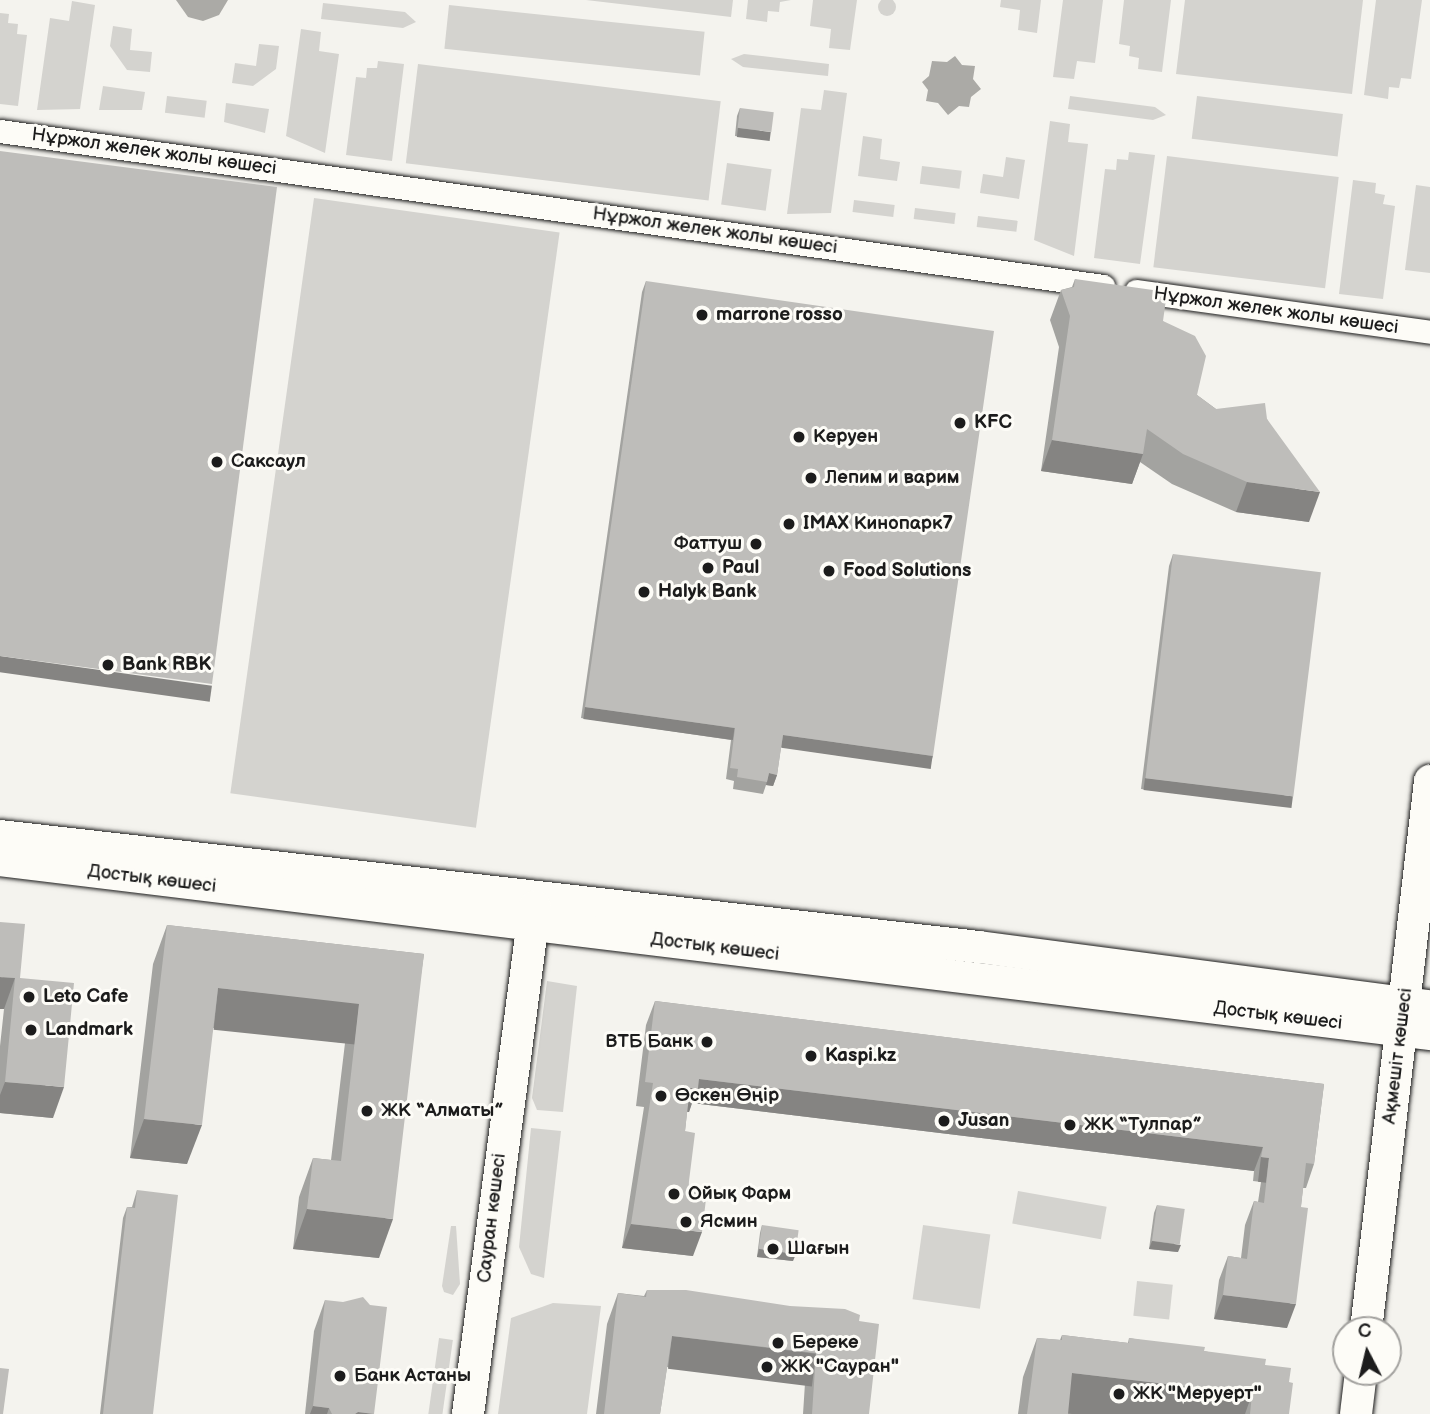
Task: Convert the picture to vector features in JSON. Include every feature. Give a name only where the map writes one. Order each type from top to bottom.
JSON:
[{"type":"street","name":"Нұржол желек жолы көшесі","points":[[0,131],[1430,332]]},
{"type":"street","name":"Ақмешіт көшесі","points":[[1368,1316],[1416,1018],[1430,781]]},
{"type":"street","name":"Достық көшесі","points":[[0,836],[534,911],[1416,1018]]},
{"type":"street","name":"Достық көшесі","points":[[0,860],[534,911]]},
{"type":"street","name":"Сауран көшесі","points":[[468,1414],[534,911]]},
{"type":"street","points":[[1356,1414],[1359,1386]]},
{"type":"shaded area","points":[[887,-2],[895,3],[896,7],[891,15],[887,16],[879,11],[878,7],[883,-1]]},
{"type":"shaded area","points":[[176,0],[228,0],[219,15],[203,21],[188,17]]},
{"type":"shaded area","points":[[586,0],[733,0],[731,17]]},
{"type":"shaded area","points":[[748,0],[791,0],[780,2],[779,12],[768,11],[767,22],[746,19]]},
{"type":"shaded area","points":[[813,0],[857,0],[850,50],[829,48],[831,29],[810,26]]},
{"type":"shaded area","points":[[1001,0],[1041,0],[1037,33],[1018,30],[1020,10],[1000,7]]},
{"type":"shaded area","points":[[1063,0],[1103,0],[1095,63],[1077,61],[1074,79],[1053,77]]},
{"type":"shaded area","points":[[1124,0],[1171,0],[1162,72],[1138,69],[1139,58],[1129,56],[1130,46],[1119,44]]},
{"type":"shaded area","points":[[1185,0],[1363,0],[1352,94],[1176,74]]},
{"type":"shaded area","points":[[1376,0],[1422,0],[1411,79],[1401,78],[1399,88],[1389,87],[1388,99],[1364,95]]},
{"type":"shaded area","points":[[72,1],[95,5],[80,109],[37,110],[50,18],[69,21]]},
{"type":"shaded area","points":[[323,3],[405,12],[416,22],[403,28],[321,19]]},
{"type":"shaded area","points":[[449,5],[705,32],[700,76],[444,49]]},
{"type":"shaded area","points":[[0,13],[9,14],[8,23],[18,24],[17,34],[27,35],[18,106],[0,104]]},
{"type":"shaded area","points":[[113,26],[132,29],[130,50],[152,52],[150,72],[127,70],[110,46]]},
{"type":"shaded area","points":[[301,29],[321,32],[319,51],[339,54],[325,153],[286,136]]},
{"type":"shaded area","points":[[259,44],[279,46],[276,69],[253,86],[232,83],[235,63],[256,66]]},
{"type":"shaded area","points":[[744,54],[829,64],[828,76],[743,67],[731,59]]},
{"type":"shaded area","points":[[955,56],[962,65],[975,66],[973,79],[981,89],[971,97],[969,107],[959,106],[948,115],[938,103],[926,101],[928,90],[922,82],[929,76],[932,61],[947,62]]},
{"type":"shaded area","points":[[378,61],[404,64],[392,161],[346,155],[356,77],[366,78],[367,68],[377,68]]},
{"type":"shaded area","points":[[418,64],[721,101],[709,200],[406,163]]},
{"type":"shaded area","points":[[103,86],[145,92],[142,110],[99,110]]},
{"type":"shaded area","points":[[824,90],[847,93],[831,213],[787,214],[801,108],[821,110]]},
{"type":"shaded area","points":[[167,96],[207,101],[205,118],[165,113]]},
{"type":"shaded area","points":[[1070,96],[1155,107],[1166,115],[1153,120],[1068,109]]},
{"type":"shaded area","points":[[1197,96],[1343,114],[1338,157],[1192,139]]},
{"type":"shaded area","points":[[226,103],[269,109],[265,133],[224,122]]},
{"type":"shaded area","points":[[1050,121],[1070,124],[1068,142],[1088,144],[1074,256],[1034,240]]},
{"type":"shaded area","points":[[863,136],[882,139],[880,159],[900,162],[897,181],[858,176]]},
{"type":"shaded area","points":[[1129,152],[1155,155],[1140,264],[1094,258],[1105,169],[1116,170],[1117,159],[1128,160]]},
{"type":"shaded area","points":[[1167,156],[1339,177],[1325,288],[1153,267]]},
{"type":"shaded area","points":[[1006,157],[1025,160],[1019,199],[980,193],[983,174],[1003,177]]},
{"type":"shaded area","points":[[727,163],[772,169],[766,211],[721,205]]},
{"type":"shaded area","points":[[922,166],[962,171],[960,189],[920,184]]},
{"type":"shaded area","points":[[1353,180],[1376,183],[1375,193],[1385,195],[1383,204],[1395,206],[1383,299],[1339,294]]},
{"type":"shaded area","points":[[1416,185],[1430,187],[1430,273],[1405,270]]},
{"type":"shaded area","points":[[314,198],[560,233],[476,828],[230,793]]},
{"type":"shaded area","points":[[854,200],[895,205],[893,217],[853,212]]},
{"type":"shaded area","points":[[915,208],[956,213],[954,224],[914,219]]},
{"type":"shaded area","points":[[978,216],[1018,221],[1016,232],[977,227]]},
{"type":"shaded area","points":[[547,981],[577,986],[563,1112],[537,1110],[532,1098]]},
{"type":"shaded area","points":[[531,1128],[561,1131],[544,1278],[531,1274],[519,1247]]},
{"type":"shaded area","points":[[1018,1191],[1107,1207],[1101,1239],[1012,1223]]},
{"type":"shaded area","points":[[923,1225],[990,1234],[980,1309],[913,1299]]},
{"type":"shaded area","points":[[451,1226],[456,1226],[460,1284],[453,1295],[444,1292],[442,1286]]},
{"type":"shaded area","points":[[1137,1281],[1173,1285],[1169,1320],[1133,1316]]},
{"type":"shaded area","points":[[553,1303],[601,1306],[587,1414],[498,1414],[511,1318]]},
{"type":"shaded area","points":[[439,1338],[453,1340],[442,1414],[428,1414]]},
{"type":"building","points":[[740,108],[774,112],[771,132],[738,128]]},
{"type":"building","points":[[0,151],[277,187],[212,684],[0,656]]},
{"type":"building","points":[[1075,279],[1167,292],[1163,321],[1195,336],[1206,356],[1197,395],[1216,409],[1265,403],[1267,419],[1320,492],[1247,482],[1183,454],[1147,429],[1143,454],[1052,440],[1070,316],[1061,290],[1074,287]]},
{"type":"building","name":"Керуен","points":[[646,281],[994,331],[933,756],[783,735],[777,775],[769,773],[767,782],[737,777],[738,769],[730,768],[735,728],[585,707]]},
{"type":"building","points":[[1173,554],[1321,572],[1293,796],[1145,778]]},
{"type":"building","points":[[0,922],[25,924],[20,978],[74,983],[64,1087],[5,1082],[15,978],[0,977]]},
{"type":"building","points":[[167,925],[424,954],[393,1219],[307,1209],[313,1158],[341,1161],[359,1004],[218,988],[202,1125],[144,1119]]},
{"type":"building","points":[[655,1001],[1324,1084],[1314,1164],[1306,1163],[1301,1207],[1308,1208],[1296,1304],[1223,1295],[1228,1256],[1247,1259],[1254,1201],[1264,1203],[1269,1158],[1261,1157],[1263,1147],[699,1079],[698,1088],[690,1088],[685,1131],[695,1133],[688,1189],[707,1191],[702,1232],[631,1224],[653,1083],[645,1082]]},
{"type":"building","points":[[137,1190],[178,1195],[153,1414],[103,1414],[127,1207],[135,1208]]},
{"type":"building","points":[[1157,1205],[1185,1209],[1180,1245],[1152,1241]]},
{"type":"building","points":[[762,1225],[799,1230],[795,1254],[759,1249]]},
{"type":"building","points":[[647,1290],[686,1290],[790,1306],[845,1309],[860,1315],[859,1321],[879,1324],[869,1414],[812,1414],[816,1353],[672,1336],[660,1414],[604,1414],[618,1293],[646,1297]]},
{"type":"building","name":"Банк Астаны","points":[[363,1297],[370,1305],[387,1307],[374,1414],[332,1414],[329,1408],[313,1406],[325,1300],[343,1302]]},
{"type":"building","points":[[1062,1335],[1129,1343],[1129,1338],[1205,1347],[1204,1351],[1266,1359],[1265,1365],[1291,1368],[1289,1382],[1293,1383],[1289,1414],[1250,1414],[1252,1394],[1072,1373],[1068,1414],[1027,1414],[1037,1338],[1062,1340]]},
{"type":"building","points":[[0,1368],[9,1369],[3,1414],[0,1414]]},
{"type":"place","name":"marrone rosso","points":[[702,315]]},
{"type":"place","name":"KFC","points":[[960,423]]},
{"type":"place","name":"Керуен","points":[[799,437]]},
{"type":"place","name":"Саксаул","points":[[217,462]]},
{"type":"place","name":"Лепим и варим","points":[[811,478]]},
{"type":"place","name":"IMAX Кинопарк7","points":[[789,524]]},
{"type":"place","name":"Фаттуш","points":[[756,544]]},
{"type":"place","name":"Paul","points":[[708,568]]},
{"type":"place","name":"Food Solutions","points":[[829,571]]},
{"type":"place","name":"Halyk Bank","points":[[644,592]]},
{"type":"place","name":"Bank RBK","points":[[108,665]]},
{"type":"place","name":"Leto Cafe","points":[[29,997]]},
{"type":"place","name":"Landmark","points":[[31,1030]]},
{"type":"place","name":"ВТБ Банк","points":[[707,1042]]},
{"type":"place","name":"Kaspi.kz","points":[[811,1056]]},
{"type":"place","name":"Өскен Өңір","points":[[661,1096]]},
{"type":"place","name":"ЖК “Алматы”","points":[[367,1111]]},
{"type":"place","name":"Jusan","points":[[944,1121]]},
{"type":"place","name":"ЖК “Тулпар”","points":[[1070,1125]]},
{"type":"place","name":"Ойық Фарм","points":[[674,1194]]},
{"type":"place","name":"Ясмин","points":[[686,1222]]},
{"type":"place","name":"Шағын","points":[[773,1249]]},
{"type":"place","name":"Береке","points":[[778,1343]]},
{"type":"place","name":"ЖК \"Сауран\"","points":[[767,1367]]},
{"type":"place","name":"Банк Астаны","points":[[340,1376]]},
{"type":"place","name":"ЖК \"Меруерт\"","points":[[1119,1394]]}]
